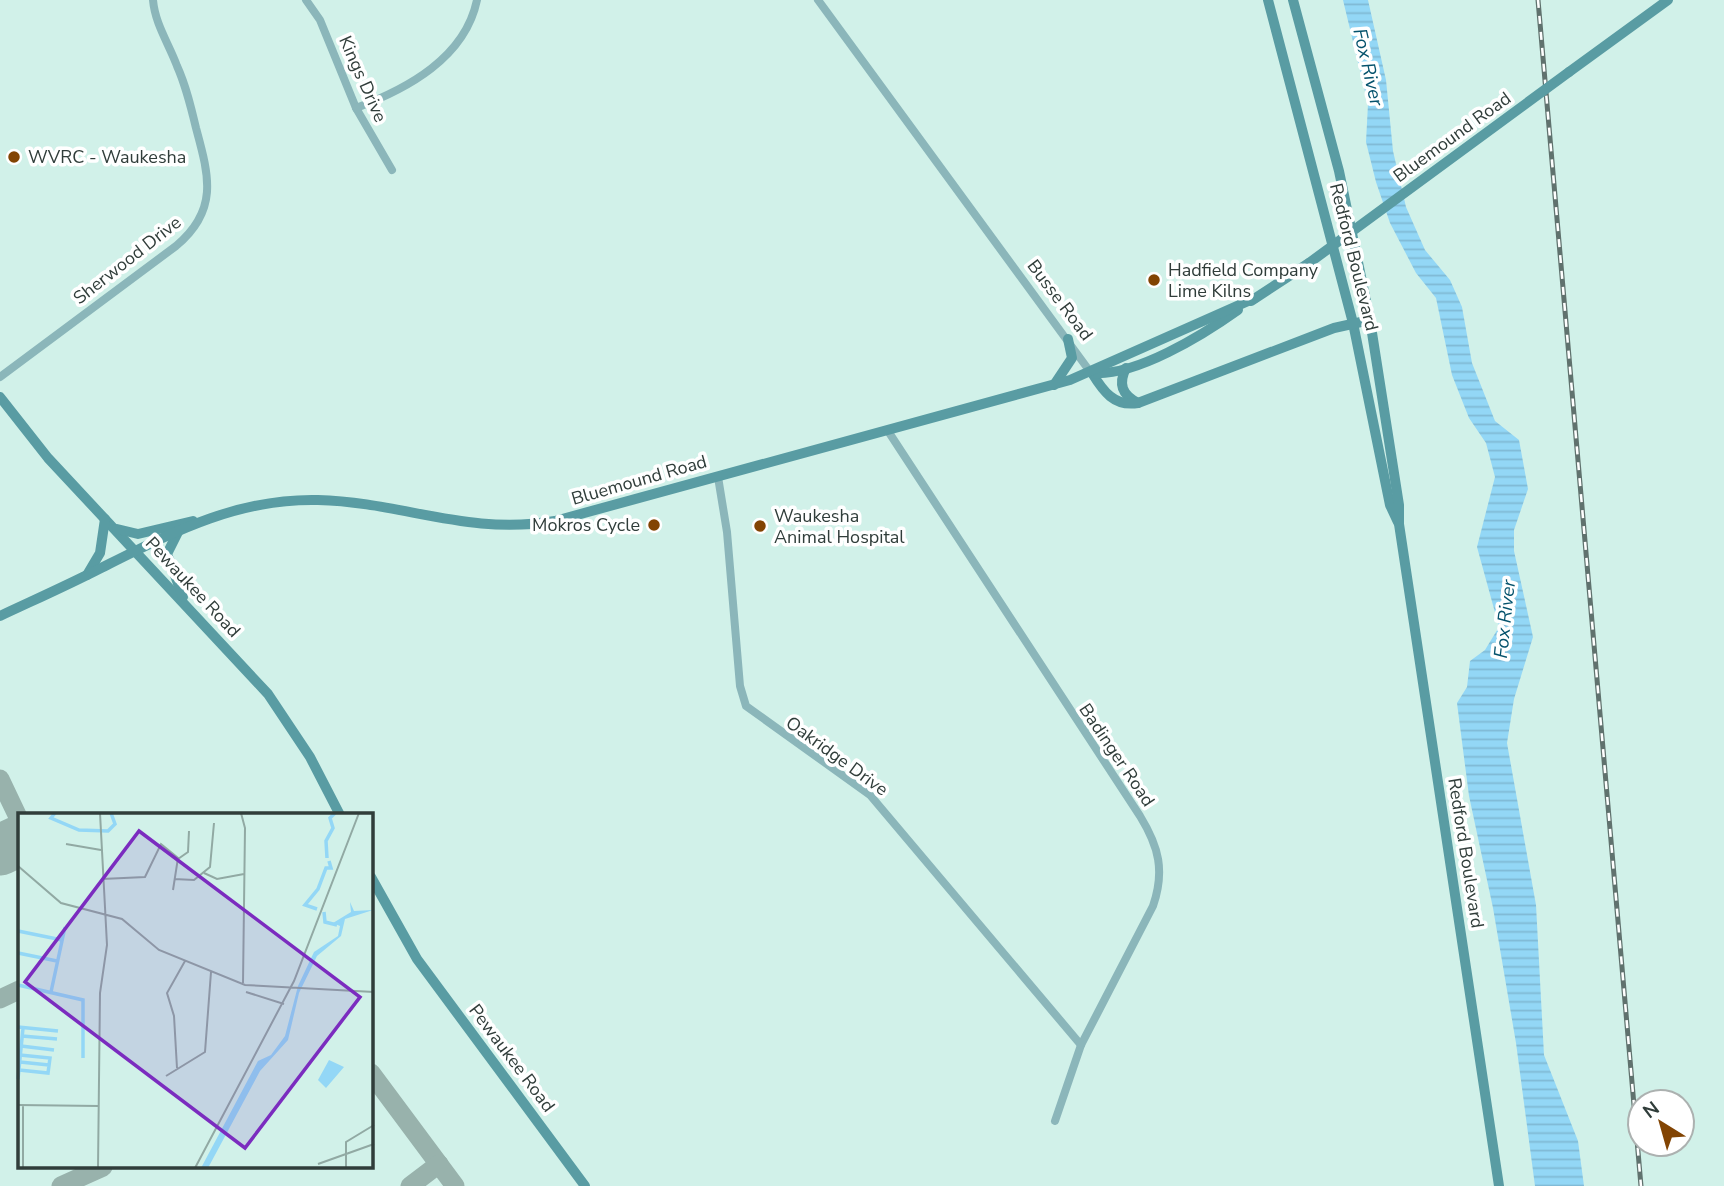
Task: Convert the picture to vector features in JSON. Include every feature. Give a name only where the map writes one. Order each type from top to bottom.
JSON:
[{"type":"main road","name":"Redford Boulevard","points":[[1268,0],[1353,323],[1390,505],[1399,524]]},
{"type":"main road","name":"Redford Boulevard","points":[[1293,0],[1327,127],[1370,320],[1398,492],[1399,524],[1499,1186]]},
{"type":"main road","name":"Bluemound Road","points":[[1091,373],[1108,374],[1126,368],[1204,333],[1309,263],[1668,0]]},
{"type":"main road","points":[[1304,132],[1327,127]]},
{"type":"main road","name":"Bluemound Road","points":[[0,616],[202,520],[256,504],[310,500],[352,502],[470,524],[530,524],[577,516],[1054,386],[1091,373],[1109,361],[1255,298]]},
{"type":"main road","points":[[1126,368],[1121,378],[1123,390],[1138,403],[1353,323],[1370,320]]},
{"type":"main road","points":[[1054,386],[1072,358],[1068,339]]},
{"type":"main road","name":"Busse Road","points":[[1091,373],[1112,399],[1127,404],[1138,403]]},
{"type":"main road","name":"Pewaukee Road","points":[[0,397],[48,458],[268,694],[310,757],[339,813]]},
{"type":"main road","points":[[86,576],[100,553],[107,521],[121,531],[135,534],[185,521],[202,520]]},
{"type":"main road","points":[[180,530],[167,554],[186,606]]},
{"type":"main road","name":"Pewaukee Road","points":[[373,881],[417,959],[585,1186]]},
{"type":"street","name":"Sherwood Drive","points":[[0,377],[176,246],[191,233],[203,212],[208,189],[205,160],[186,88],[156,16],[153,0]]},
{"type":"street","name":"Kings Drive","points":[[306,0],[320,20],[356,108],[392,170]]},
{"type":"street","points":[[356,108],[434,68],[467,28],[477,0]]},
{"type":"street","name":"Busse Road","points":[[818,0],[1091,373]]},
{"type":"street","name":"Badinger Road","points":[[888,431],[1140,816],[1157,848],[1161,875],[1153,906],[1081,1045],[1055,1121]]},
{"type":"street","name":"Oakridge Drive","points":[[718,477],[727,532],[740,686],[746,706],[870,795],[1081,1045]]},
{"type":"water","name":"Fox River","points":[[1343,0],[1368,0],[1386,80],[1393,151],[1406,207],[1425,250],[1450,280],[1462,307],[1472,363],[1495,421],[1519,440],[1528,489],[1514,530],[1514,551],[1533,637],[1514,699],[1507,743],[1536,905],[1544,1055],[1578,1141],[1584,1186],[1535,1186],[1516,1043],[1493,908],[1469,796],[1457,703],[1467,687],[1470,661],[1485,650],[1499,627],[1477,547],[1495,477],[1486,443],[1469,418],[1452,375],[1436,298],[1416,273],[1390,223],[1376,182],[1366,142],[1368,104]]},
{"type":"taxiway","points":[[0,779],[18,817]]},
{"type":"taxiway","points":[[0,999],[18,990]]},
{"type":"taxiway","points":[[373,1076],[455,1186]]},
{"type":"taxiway","points":[[410,1186],[439,1164]]},
{"type":"taxiway","points":[[61,1186],[101,1168]]},
{"type":"runway","points":[[0,850],[18,841]]},
{"type":"railway","points":[[1538,0],[1641,1186]]},
{"type":"place","name":"WVRC - Waukesha","points":[[14,157]]},
{"type":"place","name":"Hadfield Company Lime Kilns","points":[[1154,280]]},
{"type":"place","name":"Mokros Cycle","points":[[654,525]]},
{"type":"place","name":"Waukesha Animal Hospital","points":[[760,526]]}]
